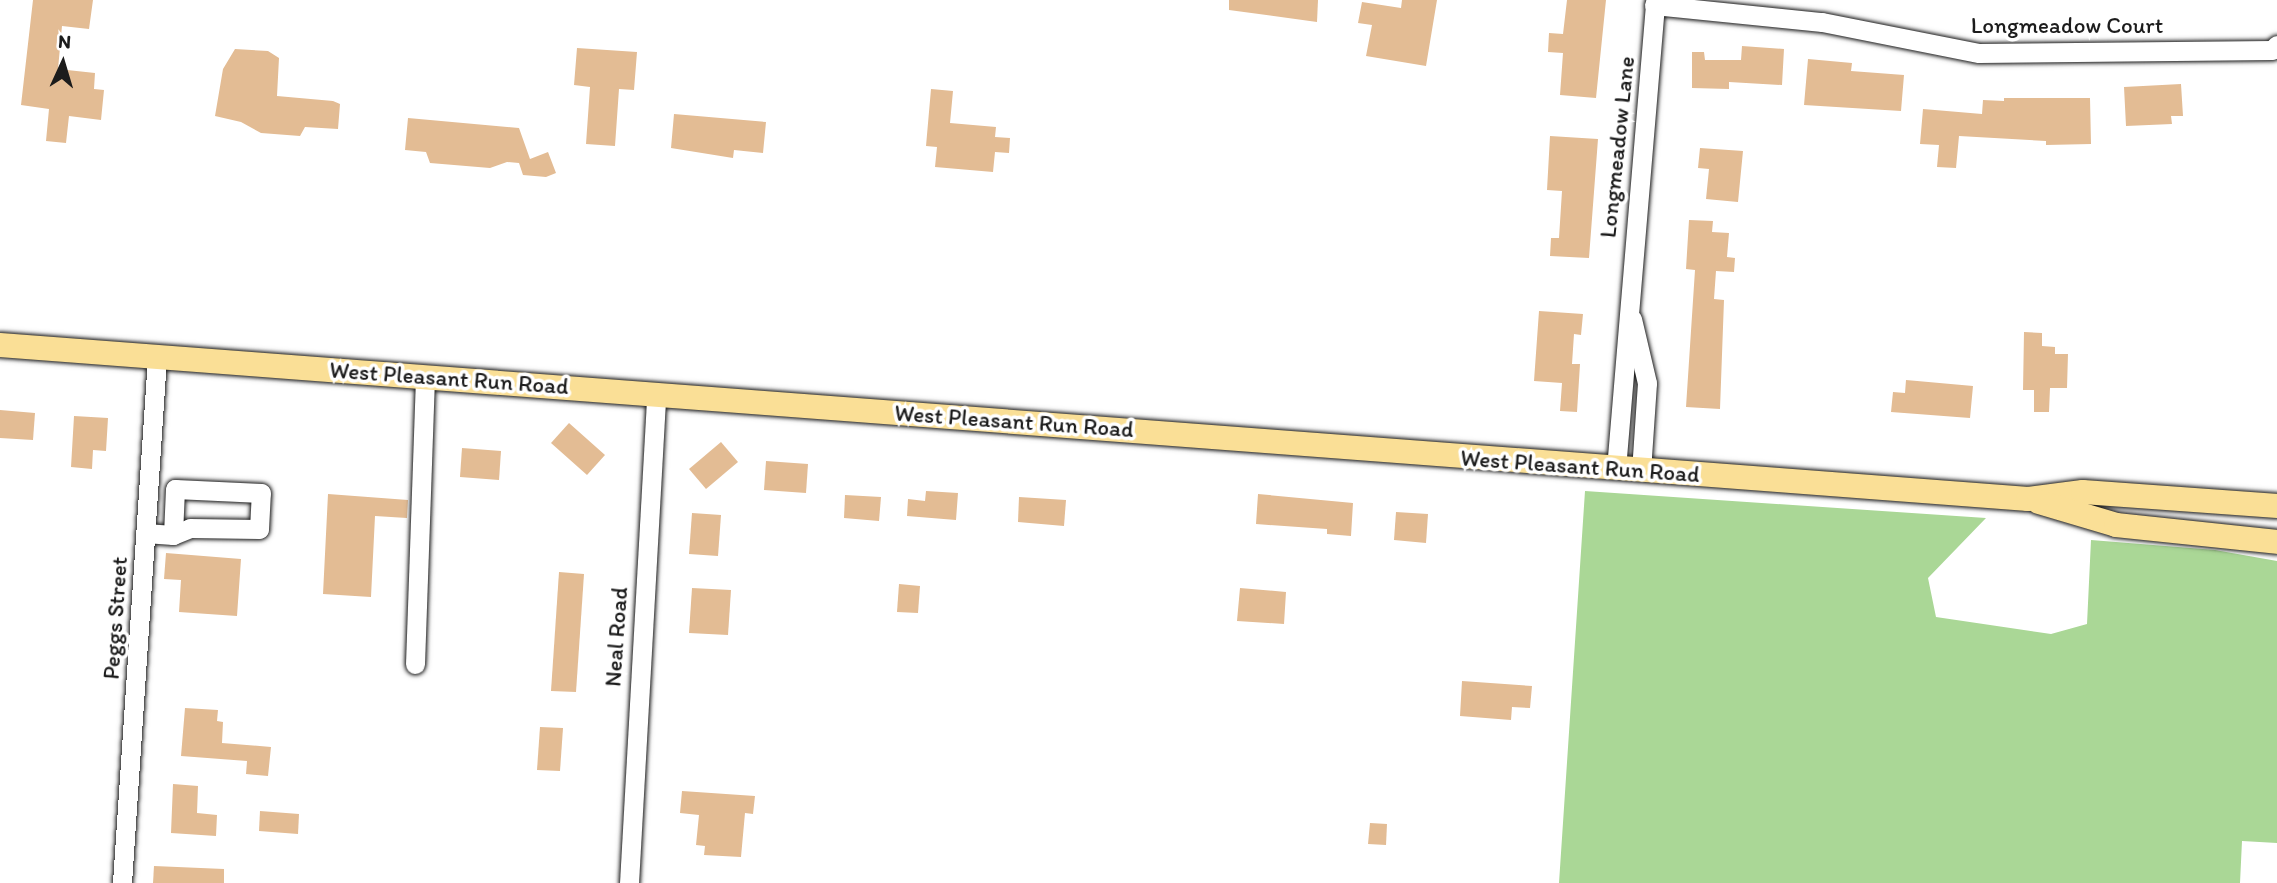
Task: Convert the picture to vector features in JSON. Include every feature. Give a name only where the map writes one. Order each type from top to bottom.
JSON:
[{"type":"main road","name":"West Pleasant Run Road","points":[[0,345],[425,375],[2028,499],[2083,492],[2277,506]]},
{"type":"main road","name":"West Pleasant Run Road","points":[[2028,499],[2116,524],[2277,542]]},
{"type":"street","name":"Longmeadow Court","points":[[1654,2],[1822,22],[1979,53],[2275,47]]},
{"type":"street","name":"Longmeadow Lane","points":[[1615,468],[1627,298],[1654,2]]},
{"type":"street","name":"Longmeadow Lane","points":[[1627,298],[1647,383],[1641,471]]},
{"type":"street","name":"Peggs Street","points":[[122,883],[157,356]]},
{"type":"street","points":[[415,664],[425,375]]},
{"type":"street","name":"Neal Road","points":[[629,883],[656,393]]},
{"type":"street","points":[[145,533],[173,535],[190,528],[259,529],[261,493],[175,489],[173,535]]},
{"type":"green space","points":[[1585,491],[1986,518],[1928,578],[1936,617],[2051,634],[2087,624],[2091,540],[2215,550],[2277,561],[2277,843],[2242,841],[2240,883],[1559,883]]},
{"type":"building","points":[[33,0],[93,0],[89,29],[62,26],[58,69],[95,73],[94,89],[104,90],[101,120],[69,116],[66,143],[46,141],[49,109],[21,105]]},
{"type":"building","points":[[1229,0],[1318,0],[1317,22],[1229,10]]},
{"type":"building","points":[[1402,0],[1437,0],[1426,66],[1366,56],[1372,25],[1358,23],[1362,2],[1401,8]]},
{"type":"building","points":[[1567,0],[1606,0],[1596,98],[1560,95],[1563,53],[1548,52],[1549,33],[1563,34]]},
{"type":"building","points":[[1742,46],[1784,49],[1782,85],[1729,82],[1729,89],[1692,88],[1692,52],[1704,52],[1705,60],[1741,60]]},
{"type":"building","points":[[577,48],[637,52],[634,90],[619,89],[615,146],[586,144],[590,87],[574,85]]},
{"type":"building","points":[[235,49],[268,51],[279,58],[277,96],[340,104],[338,129],[305,127],[300,136],[261,133],[241,122],[215,116],[223,69]]},
{"type":"building","points":[[1808,59],[1852,63],[1851,71],[1904,75],[1901,111],[1804,105]]},
{"type":"building","points":[[2181,84],[2183,116],[2171,116],[2172,124],[2126,126],[2124,87]]},
{"type":"building","points":[[931,89],[953,91],[950,123],[996,127],[995,137],[1010,138],[1009,153],[995,152],[993,172],[935,167],[937,147],[926,146]]},
{"type":"building","points":[[2004,98],[2090,98],[2091,144],[2046,145],[2046,141],[1959,136],[1956,168],[1937,167],[1939,145],[1920,144],[1923,109],[1982,114],[1983,100],[2004,101]]},
{"type":"building","points":[[674,114],[766,122],[763,153],[734,150],[733,158],[671,148]]},
{"type":"building","points":[[408,118],[519,128],[530,159],[548,152],[556,173],[546,177],[523,175],[519,163],[507,162],[490,168],[430,163],[426,152],[405,150]]},
{"type":"building","points":[[1550,136],[1598,139],[1589,258],[1550,256],[1551,238],[1559,238],[1562,191],[1547,190]]},
{"type":"building","points":[[1700,148],[1743,151],[1738,202],[1706,199],[1709,169],[1698,168]]},
{"type":"building","points":[[1689,220],[1713,221],[1712,232],[1729,233],[1727,257],[1735,258],[1734,272],[1716,271],[1714,299],[1724,300],[1720,409],[1686,407],[1695,270],[1686,269]]},
{"type":"building","points":[[1539,311],[1583,314],[1581,335],[1574,334],[1572,364],[1580,364],[1577,412],[1560,411],[1562,383],[1534,381]]},
{"type":"building","points":[[2024,332],[2042,333],[2042,346],[2055,347],[2055,354],[2068,354],[2067,388],[2050,388],[2049,412],[2034,412],[2034,390],[2023,390]]},
{"type":"building","points":[[1906,380],[1973,386],[1970,418],[1891,412],[1893,392],[1905,393]]},
{"type":"building","points":[[0,410],[35,413],[33,440],[0,438]]},
{"type":"building","points":[[74,416],[108,418],[106,451],[93,450],[92,469],[71,467]]},
{"type":"building","points":[[569,423],[605,455],[587,475],[551,443]]},
{"type":"building","points":[[721,442],[738,462],[706,489],[689,469]]},
{"type":"building","points":[[462,448],[501,451],[499,480],[460,477]]},
{"type":"building","points":[[766,461],[808,464],[806,493],[764,490]]},
{"type":"building","points":[[926,491],[958,493],[956,520],[907,516],[908,499],[925,501]]},
{"type":"building","points":[[328,494],[408,500],[407,518],[375,516],[371,597],[323,594]]},
{"type":"building","points":[[1258,494],[1353,503],[1351,536],[1327,534],[1327,529],[1256,524]]},
{"type":"building","points":[[845,495],[881,497],[879,521],[844,518]]},
{"type":"building","points":[[1019,497],[1066,500],[1064,526],[1018,522]]},
{"type":"building","points":[[1396,512],[1428,514],[1426,543],[1394,540]]},
{"type":"building","points":[[692,513],[721,515],[718,556],[689,554]]},
{"type":"building","points":[[166,553],[241,559],[237,616],[179,612],[181,580],[164,579]]},
{"type":"building","points":[[559,572],[584,574],[576,692],[551,691]]},
{"type":"building","points":[[899,584],[920,586],[918,613],[897,612]]},
{"type":"building","points":[[692,588],[731,590],[728,635],[689,633]]},
{"type":"building","points":[[1240,588],[1286,592],[1284,624],[1237,621]]},
{"type":"building","points":[[1462,681],[1532,686],[1530,708],[1512,707],[1511,720],[1460,716]]},
{"type":"building","points":[[185,708],[218,710],[217,721],[223,722],[222,743],[271,747],[268,776],[246,774],[247,761],[181,756]]},
{"type":"building","points":[[540,727],[563,728],[560,771],[537,770]]},
{"type":"building","points":[[173,784],[198,786],[197,813],[217,815],[216,836],[171,833]]},
{"type":"building","points":[[682,791],[755,796],[753,814],[745,813],[741,857],[704,855],[705,846],[696,845],[699,815],[680,813]]},
{"type":"building","points":[[260,811],[299,814],[298,834],[259,831]]},
{"type":"building","points":[[1370,823],[1387,824],[1386,845],[1368,844]]},
{"type":"building","points":[[154,866],[224,869],[224,883],[153,883]]}]
